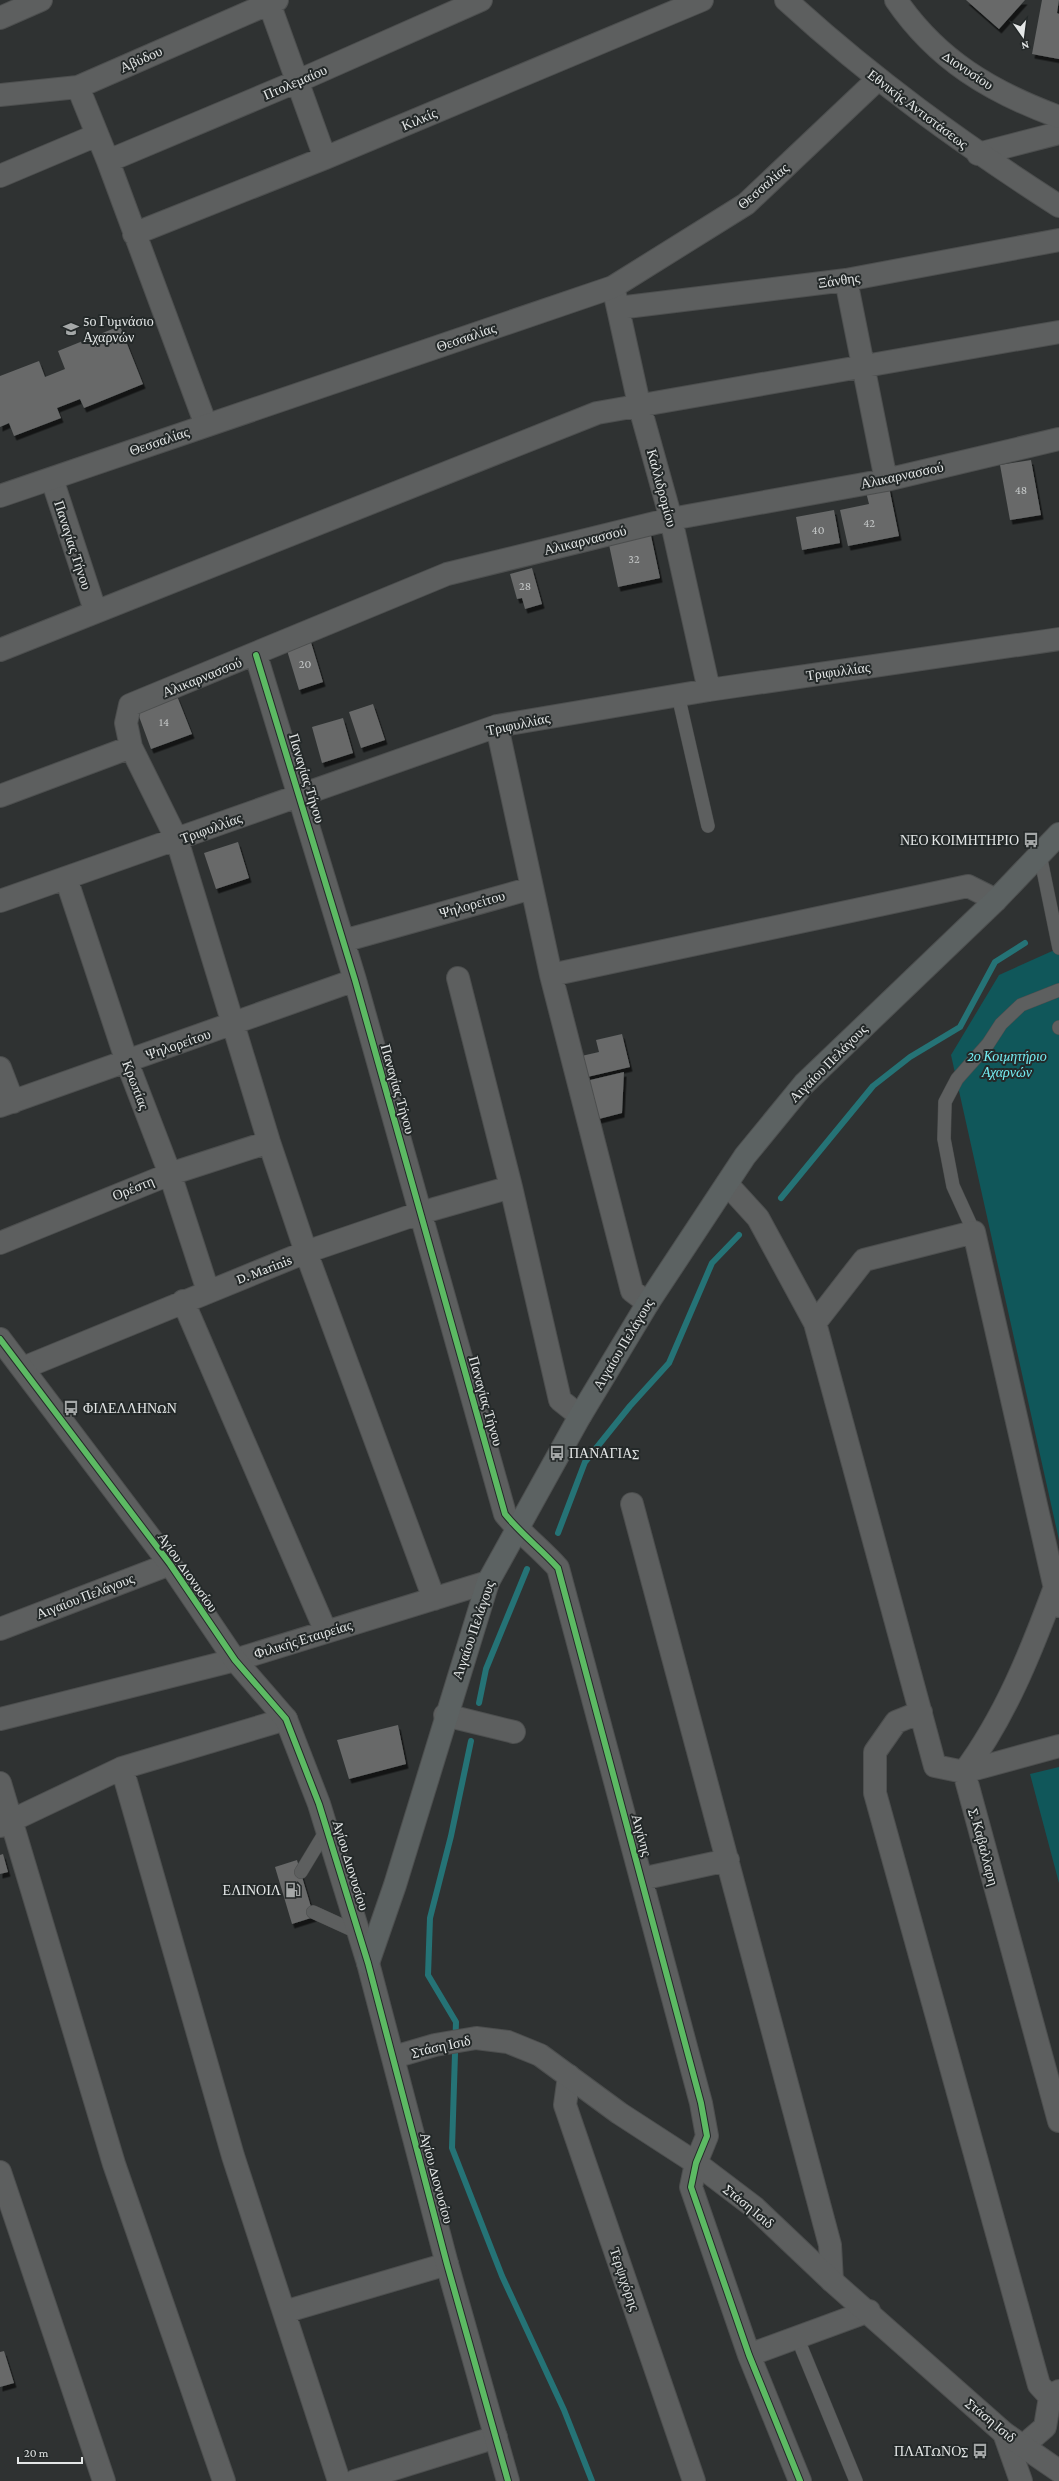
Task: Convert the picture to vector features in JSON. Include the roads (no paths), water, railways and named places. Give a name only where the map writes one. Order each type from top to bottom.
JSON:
[{"type":"main road","name":"Αιγαίου Πελάγους","points":[[368,1963],[395,1885],[445,1715],[488,1582],[580,1416],[648,1303],[745,1156],[804,1084],[996,900],[1059,834]]},
{"type":"street","points":[[0,18],[41,0]]},
{"type":"street","name":"Πτολεμαίου","points":[[108,161],[298,81],[481,0]]},
{"type":"street","name":"Κιλκίς","points":[[134,234],[325,158],[702,0]]},
{"type":"street","name":"Εθνικής Αντιστάσεως","points":[[786,0],[877,80],[978,154],[1059,206]]},
{"type":"street","name":"Διονυσίου","points":[[896,0],[913,25],[960,68],[1029,106],[1059,117]]},
{"type":"street","points":[[273,2],[298,81],[325,158]]},
{"type":"street","name":"Αβύδου","points":[[0,95],[78,87],[273,2]]},
{"type":"street","name":"Θεσσαλίας","points":[[0,496],[613,287],[746,204],[877,80]]},
{"type":"street","points":[[78,87],[108,161],[206,425]]},
{"type":"street","points":[[978,154],[1059,133]]},
{"type":"street","points":[[0,176],[97,135]]},
{"type":"street","name":"Ξάνθης","points":[[618,308],[846,280],[1059,240]]},
{"type":"street","points":[[846,280],[862,368],[886,480]]},
{"type":"street","name":"Καλλιδρομίου","points":[[613,287],[639,404],[671,519],[709,690]]},
{"type":"street","points":[[0,650],[95,610],[597,413],[639,404],[862,368],[1059,332]]},
{"type":"street","name":"Αλικαρνασσού","points":[[131,747],[126,723],[130,705],[256,655],[447,574],[671,519],[886,480],[1059,439]]},
{"type":"street","name":"Παναγίας Τήνου","points":[[52,479],[95,610]]},
{"type":"street","name":"Τριφυλλίας","points":[[0,901],[177,840],[497,726],[709,690],[1059,639]]},
{"type":"street","name":"Παναγίας Τήνου","points":[[256,655],[355,980],[505,1514],[517,1529]]},
{"type":"street","points":[[497,726],[551,975],[632,1291],[648,1303]]},
{"type":"street","points":[[0,796],[131,747],[177,840],[235,1025],[269,1142],[306,1252],[434,1599]]},
{"type":"street","name":"Κρωπίας","points":[[66,878],[127,1062],[170,1174],[208,1291]]},
{"type":"street","points":[[551,975],[968,886],[996,900]]},
{"type":"street","name":"Ψηλορείτου","points":[[343,941],[532,888]]},
{"type":"street","points":[[458,978],[510,1187],[560,1400],[580,1416]]},
{"type":"street","name":"Ψηλορείτου","points":[[6,1104],[235,1025],[355,980]]},
{"type":"street","points":[[0,1068],[6,1104]]},
{"type":"street","name":"Ορέστη","points":[[0,1243],[170,1174],[269,1142]]},
{"type":"street","points":[[727,1184],[758,1218],[815,1323],[935,1766],[964,1772],[1059,1746]]},
{"type":"street","name":"D. Marinis","points":[[23,1368],[183,1301],[306,1252],[420,1213],[510,1187]]},
{"type":"street","points":[[815,1323],[864,1260],[974,1232],[1057,1597],[1036,1637],[996,1726],[964,1772]]},
{"type":"street","points":[[183,1301],[326,1632]]},
{"type":"street","name":"Αγίου Διονυσίου","points":[[0,1339],[170,1564],[235,1660],[286,1719],[327,1829],[368,1963],[394,2057],[447,2264],[508,2481]]},
{"type":"street","points":[[632,1504],[830,2245],[832,2281]]},
{"type":"street","name":"Αιγίνης","points":[[517,1529],[536,1544],[558,1568],[701,2103],[707,2136],[696,2164],[691,2187],[749,2355],[800,2481]]},
{"type":"street","name":"Αιγαίου Πελάγους","points":[[0,1629],[170,1564]]},
{"type":"street","name":"Φιλικής Εταιρείας","points":[[0,1719],[235,1660],[488,1582]]},
{"type":"street","points":[[921,1712],[896,1722],[875,1752],[875,1793],[1039,2385],[1054,2394],[1045,2428],[1023,2446]]},
{"type":"street","points":[[445,1715],[514,1732]]},
{"type":"street","points":[[7,1824],[122,1768],[286,1719]]},
{"type":"street","points":[[122,1768],[233,2156],[339,2481]]},
{"type":"street","name":"Σ. Καβαλλαρη","points":[[964,1772],[1059,2121]]},
{"type":"street","points":[[0,1783],[7,1824],[114,2164],[224,2481]]},
{"type":"street","points":[[641,1879],[728,1860]]},
{"type":"street","name":"Στάση Ισιδ","points":[[394,2057],[434,2045],[476,2038],[508,2042],[540,2055],[696,2164],[754,2207],[832,2281],[869,2311],[1004,2433],[1059,2471]]},
{"type":"street","name":"Τερψιχόρης","points":[[568,2076],[565,2105],[694,2481]]},
{"type":"street","points":[[1,2178],[104,2481]]},
{"type":"street","points":[[284,2312],[447,2264]]},
{"type":"street","points":[[749,2355],[869,2311]]},
{"type":"street","points":[[1004,2433],[1021,2481]]},
{"type":"street","points":[[355,2481],[496,2437]]},
{"type":"lane","points":[[678,695],[708,826]]},
{"type":"lane","points":[[1040,855],[1059,948]]},
{"type":"lane","points":[[974,1232],[954,1186],[944,1139],[945,1102],[957,1079],[988,1044],[1001,1024],[1021,1004],[1059,990]]},
{"type":"lane","points":[[301,1872],[327,1829]]},
{"type":"lane","points":[[313,1912],[359,1933]]},
{"type":"lane","points":[[798,2337],[856,2481]]},
{"type":"waterway","points":[[781,1198],[873,1086],[910,1057],[960,1027],[995,962],[1025,943]]},
{"type":"waterway","points":[[558,1533],[585,1462],[630,1406],[669,1363],[712,1263],[739,1235]]},
{"type":"waterway","points":[[479,1703],[486,1669],[527,1569]]},
{"type":"waterway","points":[[471,1741],[451,1836],[430,1918],[428,1975],[456,2022],[452,2148],[502,2276],[564,2410],[592,2481]]},
{"type":"place","name":"5ο Γυμνάσιο Αχαρνών","points":[[71,329]]},
{"type":"place","name":"ΝΕΟ ΚΟΙΜΗΤΗΡΙΟ","points":[[1031,840]]},
{"type":"place","name":"ΦΙΛΕΛΛΗΝΩΝ","points":[[71,1408]]},
{"type":"place","name":"ΠΑΝΑΓΙΑΣ","points":[[557,1453]]},
{"type":"place","name":"ΕΛΙΝΟΙΛ","points":[[293,1890]]},
{"type":"place","name":"ΠΛΑΤΩΝΟΣ","points":[[980,2451]]},
{"type":"park label","name":"2ο Κοιμητήριο Αχαρνών","points":[[1007,1064]]}]
